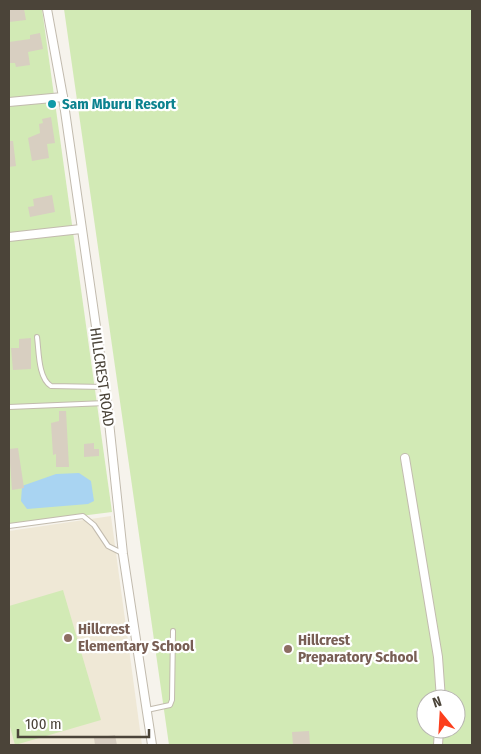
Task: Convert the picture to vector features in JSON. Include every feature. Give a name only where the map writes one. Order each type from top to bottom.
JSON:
[{"type":"street","name":"HILLCREST ROAD","points":[[47,9],[63,97],[107,403],[123,554],[152,745]]},
{"type":"street","points":[[9,102],[63,97]]},
{"type":"street","points":[[9,236],[81,228]]},
{"type":"street","points":[[405,458],[438,657],[440,689]]},
{"type":"lane","points":[[38,337],[43,378],[46,384],[50,386],[104,387]]},
{"type":"lane","points":[[9,407],[107,403]]},
{"type":"lane","points":[[9,526],[83,516],[94,525],[108,546],[123,554]]},
{"type":"lane","points":[[147,710],[170,705],[172,700],[173,631]]},
{"type":"shaded area","name":"Hillcrest Elementary School","points":[[111,516],[142,745],[9,745],[9,531]]},
{"type":"green space","points":[[9,9],[42,9],[112,512],[9,525]]},
{"type":"green space","points":[[64,9],[472,9],[472,745],[169,745]]},
{"type":"green space","points":[[63,590],[101,720],[15,745],[9,723],[9,606]]},
{"type":"water","points":[[79,473],[91,481],[94,501],[88,504],[27,509],[21,501],[22,486],[56,474]]},
{"type":"building","points":[[9,9],[24,9],[26,20],[9,22]]},
{"type":"building","points":[[40,33],[43,49],[28,52],[30,65],[16,67],[15,63],[10,63],[9,42],[30,39],[30,35]]},
{"type":"building","points":[[51,117],[55,143],[47,144],[49,158],[32,161],[28,138],[40,133],[39,124],[43,123],[42,119]]},
{"type":"building","points":[[9,141],[13,141],[16,166],[9,167]]},
{"type":"building","points":[[52,195],[55,212],[30,217],[28,207],[34,206],[33,199]]},
{"type":"building","points":[[31,338],[31,369],[13,370],[11,348],[19,348],[19,339]]},
{"type":"building","points":[[59,411],[66,411],[69,467],[56,467],[56,454],[53,455],[51,423],[59,421]]},
{"type":"building","points":[[94,443],[94,449],[99,449],[99,456],[84,457],[84,444]]},
{"type":"building","points":[[18,448],[24,488],[12,490],[9,449]]},
{"type":"building","points":[[309,731],[310,745],[293,745],[292,732]]},
{"type":"building","points":[[115,735],[117,745],[95,745],[94,738]]},
{"type":"place","name":"Sam Mburu Resort","points":[[52,104]]},
{"type":"place","name":"Hillcrest Elementary School","points":[[68,638]]},
{"type":"place","name":"Hillcrest Preparatory School","points":[[288,649]]}]
